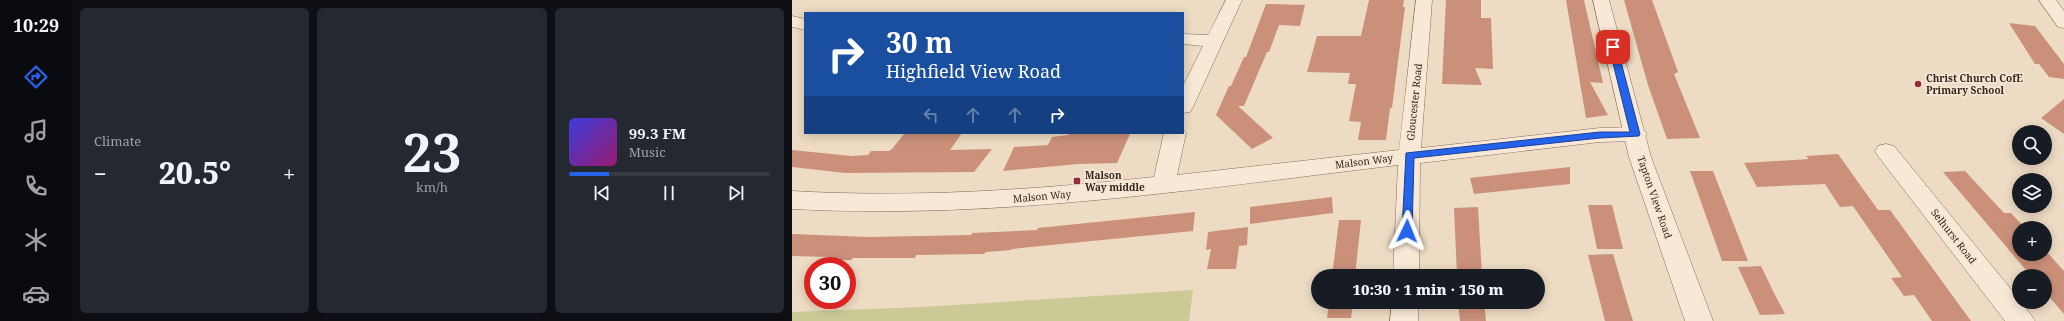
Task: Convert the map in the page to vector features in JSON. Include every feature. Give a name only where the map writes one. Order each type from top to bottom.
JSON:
[{"type":"street","points":[[1184,105],[1234,0]]},
{"type":"street","name":"Gloucester Road","points":[[1406,269],[1409,156],[1424,0]]},
{"type":"street","name":"Tapton View Road","points":[[1601,0],[1636,134],[1640,156],[1699,321]]},
{"type":"street","points":[[2047,0],[2064,23]]},
{"type":"street","points":[[792,20],[804,25]]},
{"type":"street","points":[[1184,39],[1214,41]]},
{"type":"street","points":[[1164,184],[1175,134]]},
{"type":"street","name":"Malson Way","points":[[792,200],[870,204],[1019,198],[1164,184],[1600,135],[1636,134]]},
{"type":"street","name":"Selhurst Road","points":[[1886,151],[2021,321]]},
{"type":"street","points":[[1404,321],[1405,309]]},
{"type":"shaded area","points":[[1193,290],[1189,321],[792,321],[792,312],[922,307]]},
{"type":"building","points":[[1369,0],[1404,0],[1403,7],[1405,7],[1392,108],[1390,108],[1386,140],[1358,140],[1361,122],[1349,121],[1356,84],[1348,84],[1350,73],[1307,72],[1317,36],[1361,36]]},
{"type":"building","points":[[1446,0],[1481,0],[1481,18],[1491,18],[1493,69],[1475,68],[1482,85],[1442,84]]},
{"type":"building","points":[[1566,0],[1584,0],[1603,83],[1590,82],[1608,115],[1586,118]]},
{"type":"building","points":[[1624,0],[1652,0],[1678,72],[1674,74],[1700,138],[1667,139],[1648,85]]},
{"type":"building","points":[[1266,4],[1305,5],[1300,26],[1279,25],[1269,52],[1267,52],[1244,106],[1238,106],[1273,138],[1252,149],[1216,115],[1244,57],[1246,57]]},
{"type":"building","points":[[2009,23],[2035,26],[2064,64],[2064,79],[2049,77],[2039,64],[2035,64]]},
{"type":"building","points":[[2064,99],[2064,134],[2041,118]]},
{"type":"building","points":[[904,134],[961,134],[950,150],[992,149],[974,172],[845,173],[792,167],[792,150],[851,156],[868,155],[871,151],[889,151]]},
{"type":"building","points":[[1130,134],[1117,163],[1078,164],[1003,171],[1014,147],[1048,145],[1052,137],[1068,135]]},
{"type":"building","points":[[1838,154],[1878,210],[1890,210],[1971,321],[1932,321],[1914,295],[1904,296],[1891,278],[1902,277],[1853,206],[1840,207],[1825,184],[1757,187],[1744,163],[1809,159],[1806,156]]},
{"type":"building","points":[[1570,167],[1570,184],[1474,194],[1470,178]]},
{"type":"building","points":[[1690,171],[1713,171],[1748,261],[1722,261]]},
{"type":"building","points":[[1965,171],[2004,213],[2011,213],[2018,221],[2012,221],[2012,254],[1943,172]]},
{"type":"building","points":[[1332,197],[1333,213],[1250,224],[1250,207]]},
{"type":"building","points":[[1588,205],[1612,205],[1623,249],[1597,249]]},
{"type":"building","points":[[1478,207],[1482,269],[1457,269],[1454,208]]},
{"type":"building","points":[[1195,212],[1193,231],[1012,249],[986,252],[984,254],[916,255],[915,258],[792,256],[792,234],[869,237],[971,235],[972,233],[1037,230],[1038,228]]},
{"type":"building","points":[[1339,220],[1361,220],[1356,269],[1333,269]]},
{"type":"building","points":[[1248,227],[1247,245],[1239,246],[1236,269],[1207,269],[1211,249],[1206,250],[1208,232]]},
{"type":"building","points":[[1613,254],[1633,321],[1605,321],[1588,255]]},
{"type":"building","points":[[2052,258],[2064,271],[2064,314],[2052,300],[2052,269],[2025,269],[2018,261],[2052,261]]},
{"type":"building","points":[[1761,266],[1785,314],[1760,315],[1738,267]]},
{"type":"building","points":[[1328,309],[1352,309],[1351,318],[1327,318]]},
{"type":"building","points":[[1459,309],[1485,309],[1486,321],[1460,321]]},
{"type":"place","name":"Christ Church CofE Primary School","points":[[1918,84]]},
{"type":"place","name":"Malson Way middle","points":[[1077,181]]},
{"type":"route","points":[[1407,231],[1409,156],[1600,135],[1636,134],[1613,47]]}]
